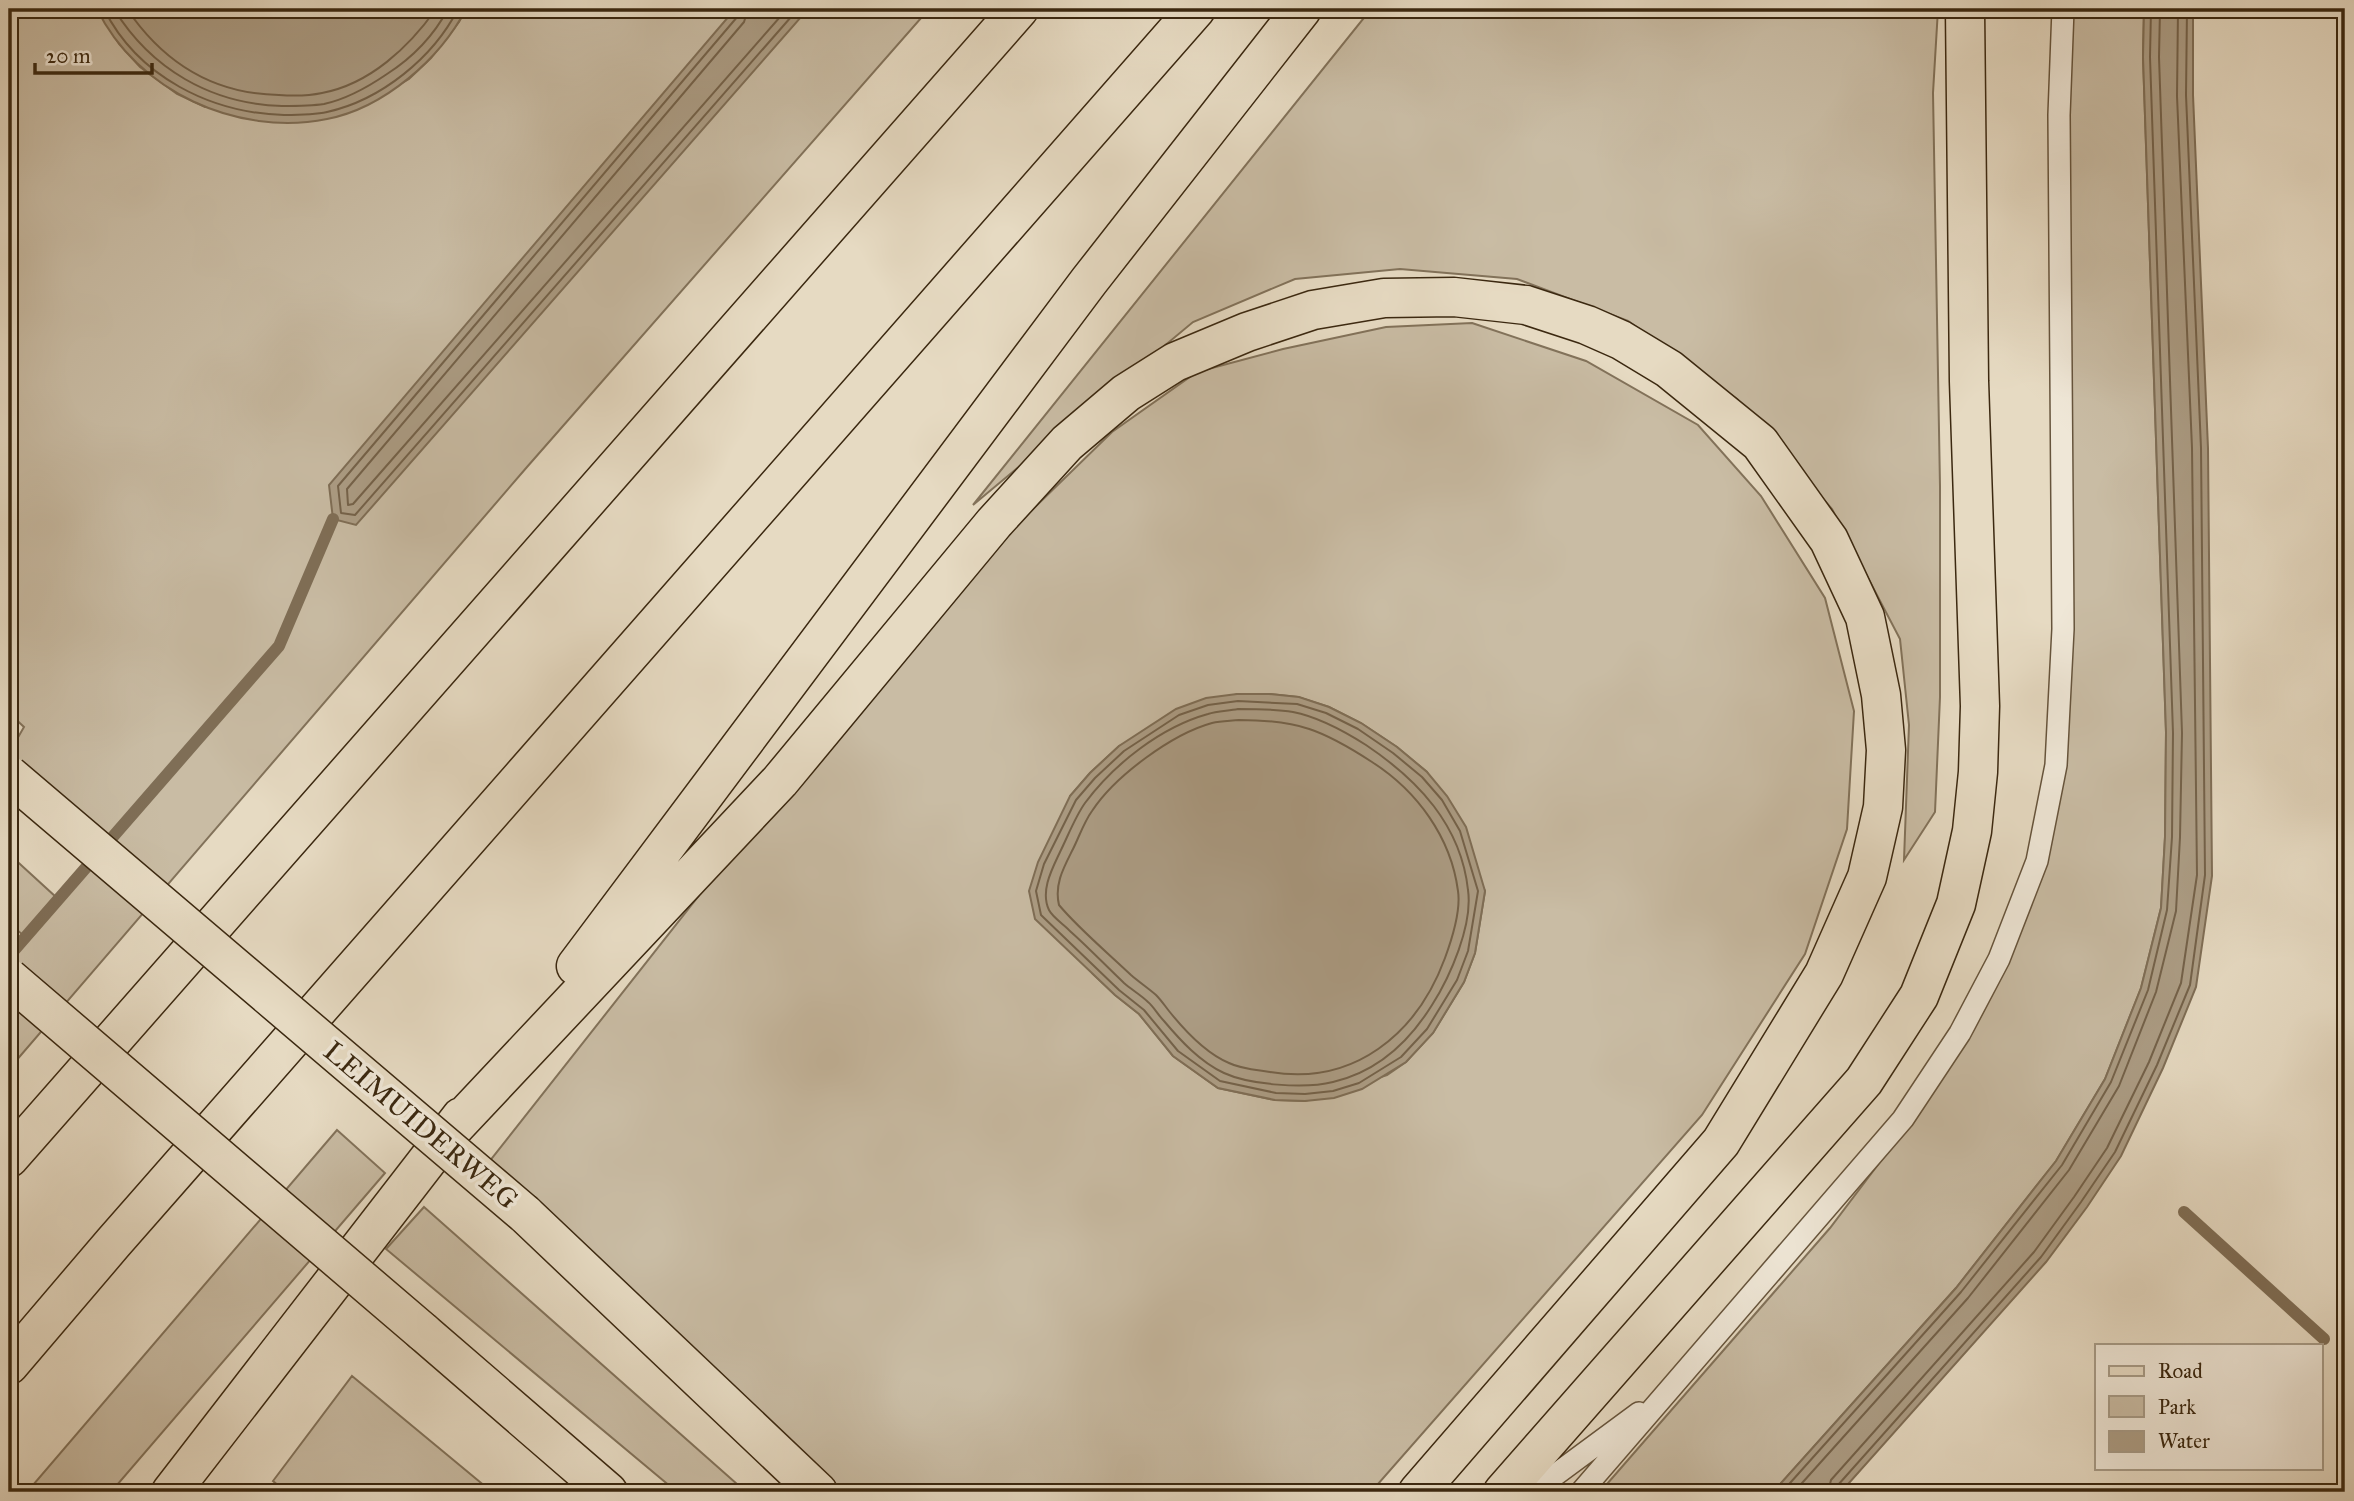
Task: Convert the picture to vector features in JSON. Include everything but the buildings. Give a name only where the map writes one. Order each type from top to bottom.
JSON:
[{"type":"main road","points":[[9,1158],[1019,9]]},
{"type":"main road","points":[[9,1365],[141,1211],[1196,9]]},
{"type":"main road","points":[[172,1492],[652,866],[1089,281],[1302,9]]},
{"type":"main road","points":[[1503,1492],[1864,1081],[1919,996],[1956,904],[1972,831],[1978,772],[1980,706],[1969,381],[1965,9]]},
{"type":"main road","points":[[446,1136],[780,781],[1031,482],[1068,443],[1126,393],[1175,362],[1247,332],[1313,310],[1384,298],[1454,297],[1526,306],[1587,325],[1621,340],[1669,369],[1760,443],[1829,540],[1866,617],[1881,695],[1886,750],[1883,807],[1867,877],[1824,974],[1721,1142],[1418,1492]]},
{"type":"main road","name":"LEIMUIDERWEG","points":[[9,775],[525,1214],[818,1492]]},
{"type":"main road","points":[[9,978],[608,1492]]},
{"type":"lane","points":[[1581,1492],[1903,1119],[1960,1033],[1999,959],[2037,861],[2056,765],[2063,629],[2059,115],[2063,9]]},
{"type":"lane","points":[[1532,1492],[1672,1389]]},
{"type":"green space","points":[[9,9],[97,9],[119,44],[140,67],[177,94],[205,107],[355,110],[409,79],[431,58],[466,9],[929,9],[527,467],[9,1069],[9,951],[23,935],[9,923],[9,854],[56,897],[101,848],[9,767],[9,753],[24,727],[9,713]]},
{"type":"green space","points":[[1371,9],[1938,9],[1933,93],[1940,486],[1940,697],[1935,812],[1904,860],[1909,725],[1900,639],[1832,509],[1737,399],[1628,321],[1517,279],[1400,269],[1295,279],[1193,322],[973,505]]},
{"type":"green space","points":[[2066,9],[2144,9],[2143,57],[2166,732],[2161,908],[2141,988],[2105,1079],[2056,1161],[1956,1288],[1773,1492],[1600,1492],[1830,1228],[1908,1125],[1984,1010],[2053,770]]},
{"type":"green space","points":[[1472,323],[1586,361],[1698,425],[1761,496],[1825,598],[1854,711],[1847,829],[1805,954],[1702,1115],[1371,1492],[836,1492],[478,1176],[753,827],[991,550],[1112,432],[1197,372],[1283,349],[1386,327]],"holes":[[[1237,694],[1298,697],[1329,707],[1361,723],[1397,747],[1427,772],[1485,891],[1475,953],[1464,982],[1433,1033],[1406,1062],[1387,1075],[1305,1101],[1275,1100],[1218,1088],[1173,1056],[1139,1014],[1092,973],[1070,796],[1119,746]]]},
{"type":"green space","points":[[337,1130],[385,1173],[111,1492],[27,1492]]},
{"type":"green space","points":[[424,1207],[746,1492],[677,1492],[386,1249]]},
{"type":"green space","points":[[352,1376],[492,1492],[286,1492],[273,1481]]},
{"type":"water","points":[[97,9],[466,9],[455,28],[426,63],[389,93],[348,113],[327,119],[293,123],[259,121],[225,114],[193,102],[164,85],[137,63],[115,38]]},
{"type":"water","points":[[735,9],[808,9],[356,525],[333,519],[329,485]]},
{"type":"water","points":[[2144,9],[2193,9],[2193,95],[2208,448],[2212,876],[2196,987],[2163,1068],[2121,1156],[2046,1262],[1841,1492],[1773,1492],[1956,1288],[2056,1161],[2105,1079],[2141,988],[2161,908],[2166,732],[2143,57]]},
{"type":"water","points":[[1237,694],[1299,697],[1329,707],[1361,723],[1397,747],[1427,772],[1447,796],[1466,827],[1485,891],[1475,953],[1464,982],[1433,1033],[1406,1062],[1362,1089],[1334,1098],[1275,1100],[1218,1088],[1173,1056],[1139,1014],[1115,995],[1035,919],[1029,891],[1038,862],[1070,796],[1090,773],[1119,746],[1176,709],[1206,698]]},
{"type":"waterway","points":[[9,956],[279,646],[333,519]]},
{"type":"waterway","points":[[2184,1212],[2324,1339]]}]
